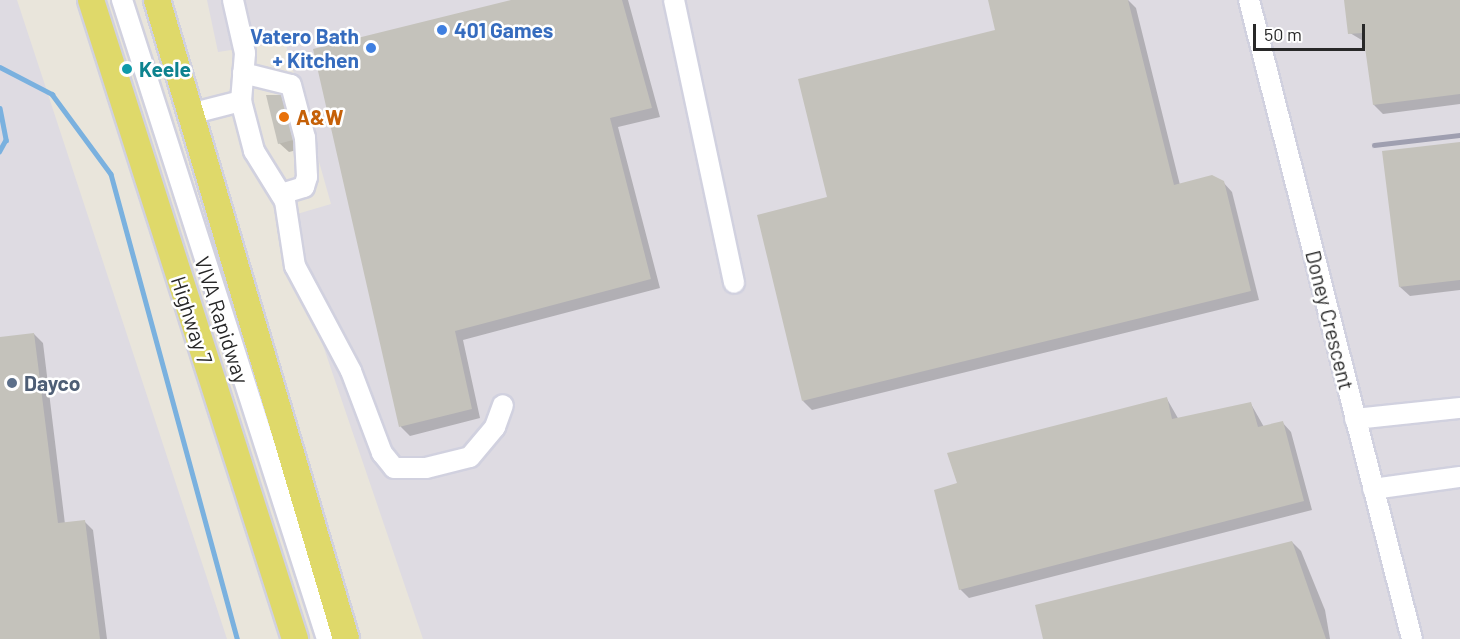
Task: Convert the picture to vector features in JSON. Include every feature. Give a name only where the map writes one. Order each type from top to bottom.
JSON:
[{"type":"main road","name":"Highway 7","points":[[91,0],[295,639]]},
{"type":"main road","points":[[158,0],[346,639]]},
{"type":"street","name":"VIVA Rapidway","points":[[122,0],[327,639]]},
{"type":"street","points":[[233,0],[243,73],[241,101],[254,151],[281,194],[295,266],[351,371],[382,453],[394,468],[426,468],[470,457],[495,427],[502,405]]},
{"type":"street","points":[[675,0],[734,283]]},
{"type":"street","name":"Doney Crescent","points":[[1249,0],[1412,639]]},
{"type":"street","points":[[243,73],[291,85],[305,138],[307,177],[304,187],[281,194]]},
{"type":"street","points":[[190,114],[241,101]]},
{"type":"street","points":[[1355,419],[1460,408]]},
{"type":"street","points":[[1373,489],[1460,477]]},
{"type":"shaded area","points":[[0,0],[17,0],[227,639],[0,639]]},
{"type":"shaded area","points":[[207,0],[1460,0],[1460,639],[423,639],[280,219],[331,204],[285,42],[218,52]]},
{"type":"building","points":[[511,0],[622,0],[652,108],[610,118],[651,279],[455,331],[472,409],[399,427],[313,49]]},
{"type":"building","points":[[988,0],[1128,0],[1174,185],[1212,175],[1224,181],[1251,291],[802,401],[757,215],[827,197],[798,79],[995,30]]},
{"type":"building","points":[[1344,0],[1460,0],[1460,94],[1373,105],[1363,33],[1348,34]]},
{"type":"building","points":[[266,95],[281,95],[293,140],[278,144]]},
{"type":"building","points":[[1460,142],[1460,280],[1399,287],[1382,151]]},
{"type":"building","points":[[34,333],[58,523],[85,520],[100,639],[0,639],[0,337]]},
{"type":"building","points":[[1167,397],[1172,419],[1251,402],[1258,427],[1283,421],[1304,501],[959,590],[934,490],[957,483],[947,453]]},
{"type":"building","points":[[1292,541],[1326,639],[1043,639],[1035,605]]},
{"type":"waterway","points":[[0,67],[52,94],[111,174],[237,639]]},
{"type":"waterway","points":[[0,108],[6,140],[0,151]]},
{"type":"railway","points":[[1374,145],[1460,135]]},
{"type":"place","name":"401 Games","points":[[442,30]]},
{"type":"place","name":"Vatero Bath + Kitchen","points":[[371,48]]},
{"type":"place","name":"Keele","points":[[127,69]]},
{"type":"place","name":"A&W","points":[[284,117]]},
{"type":"place","name":"Dayco","points":[[12,383]]}]
